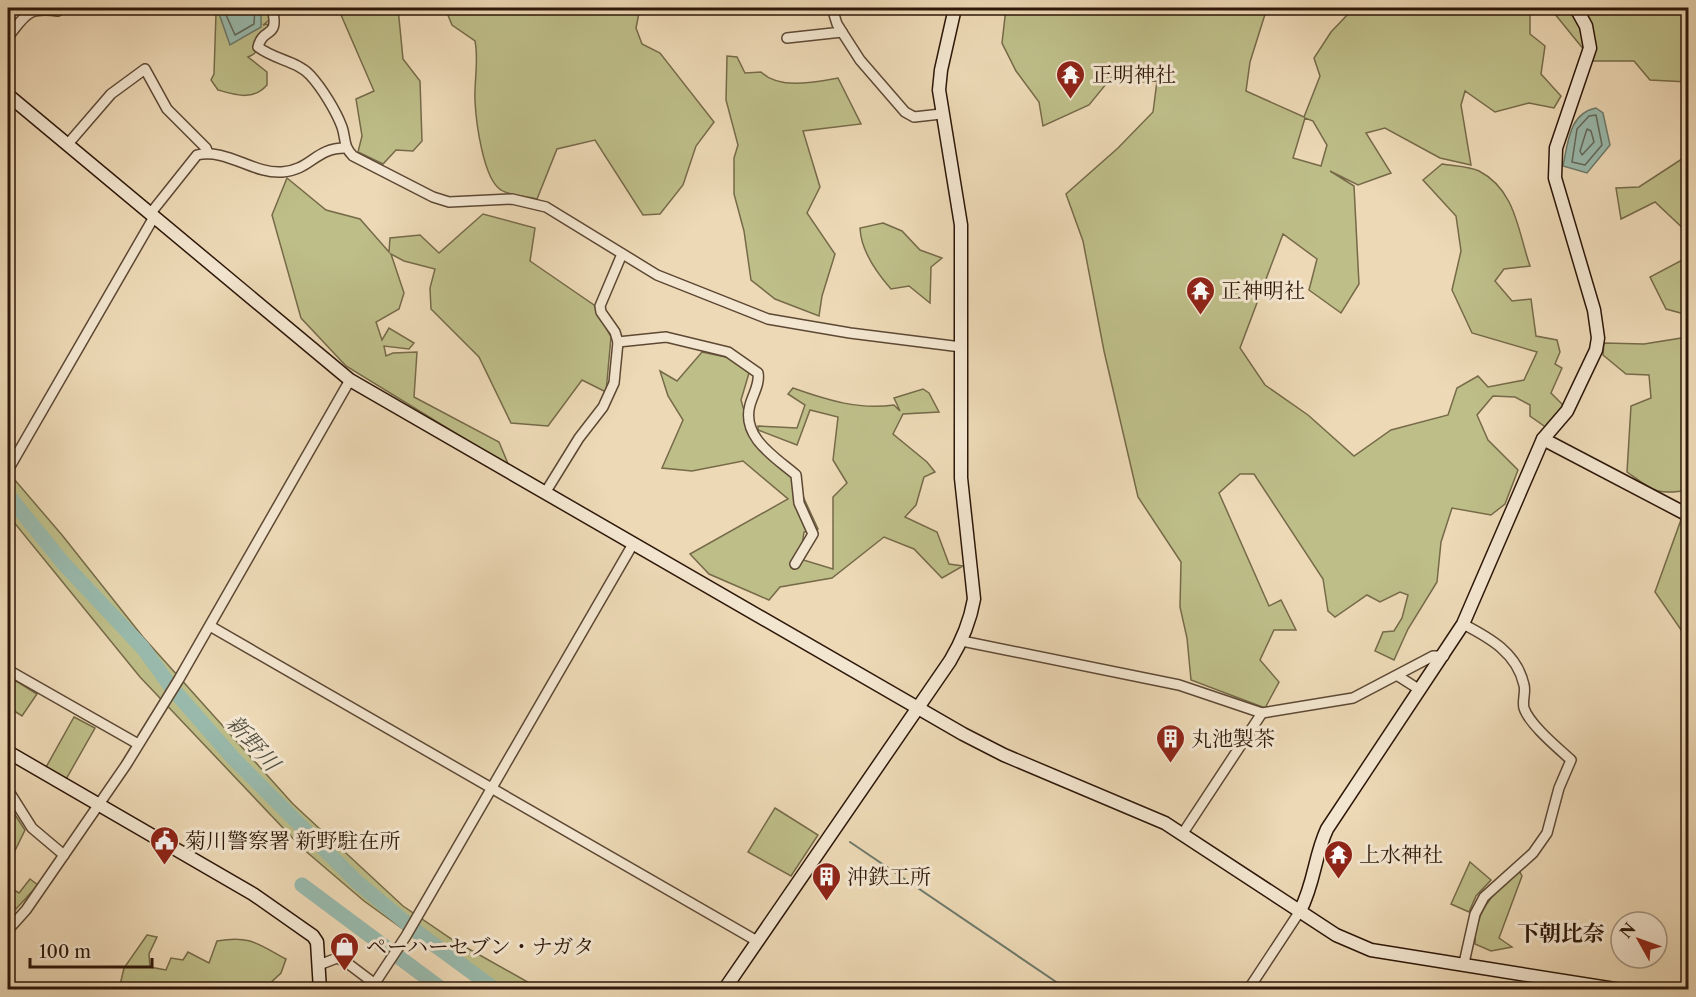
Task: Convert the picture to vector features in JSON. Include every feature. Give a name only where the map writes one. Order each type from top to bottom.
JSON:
[{"type":"street","points":[[8,37],[25,13],[34,10],[58,11],[61,8]]},
{"type":"street","points":[[272,8],[276,22],[274,28],[259,42],[258,47],[270,56],[299,66],[310,75],[342,128],[345,148],[353,156],[433,197],[449,202],[512,199],[546,207],[657,275],[768,319],[961,348]]},
{"type":"street","points":[[832,8],[837,24],[860,60],[905,112],[914,117],[941,114]]},
{"type":"street","points":[[724,990],[962,641],[974,599],[961,478],[961,225],[941,114],[941,70],[955,8]]},
{"type":"street","points":[[1248,990],[1300,910],[1312,887],[1318,850],[1327,829],[1444,656],[1463,624],[1544,439],[1567,411],[1593,360],[1598,338],[1594,310],[1555,178],[1556,148],[1590,48],[1586,26],[1576,8]]},
{"type":"street","points":[[787,38],[842,32]]},
{"type":"street","points":[[67,145],[111,94],[145,69],[167,109],[206,148],[208,153]]},
{"type":"street","points":[[8,95],[350,380],[918,708],[1004,754],[1183,833],[1336,935],[1371,950],[1464,963],[1621,990]]},
{"type":"street","points":[[8,469],[152,216],[197,155],[208,153],[259,170],[279,173],[294,171],[308,164],[322,151],[345,148]]},
{"type":"street","points":[[545,493],[579,438],[603,407],[614,383],[618,342],[600,306],[622,254]]},
{"type":"street","points":[[618,342],[666,337],[728,352],[758,373],[759,379],[749,408],[749,424],[765,451],[796,475],[799,503],[813,534],[795,564]]},
{"type":"street","points":[[8,930],[26,910],[64,855],[179,679],[350,380]]},
{"type":"street","points":[[1544,439],[1689,515]]},
{"type":"street","points":[[319,964],[337,958],[346,962],[379,987],[422,907],[633,544]]},
{"type":"street","points":[[1463,624],[1507,652],[1517,665],[1525,686],[1524,707],[1530,719],[1571,760],[1559,788],[1547,833],[1533,853],[1484,897],[1475,914],[1464,963]]},
{"type":"street","points":[[210,626],[757,941]]},
{"type":"street","points":[[962,641],[1179,684],[1262,713],[1353,698],[1433,656],[1444,656]]},
{"type":"street","points":[[8,670],[138,744]]},
{"type":"street","points":[[1398,675],[1420,690]]},
{"type":"street","points":[[1183,833],[1262,713]]},
{"type":"street","points":[[8,752],[253,894],[313,936],[317,942],[320,990]]},
{"type":"street","points":[[8,790],[32,828],[64,855]]},
{"type":"green space","points":[[208,8],[284,8],[263,25],[267,24],[270,30],[259,49],[248,57],[267,72],[267,85],[262,90],[250,95],[231,94],[218,90],[211,80],[214,74],[216,13]]},
{"type":"green space","points":[[338,8],[398,8],[403,59],[420,81],[422,141],[413,151],[396,150],[383,164],[358,152],[362,136],[356,99],[374,91]]},
{"type":"green space","points":[[445,8],[640,8],[636,28],[642,44],[660,53],[714,122],[696,146],[683,185],[660,214],[643,215],[595,140],[557,149],[537,199],[501,190],[489,174],[479,135],[475,101],[477,56],[475,41],[452,25]]},
{"type":"green space","points":[[1006,8],[1267,8],[1250,62],[1246,91],[1304,117],[1320,76],[1314,58],[1331,32],[1349,13],[1342,8],[1533,8],[1530,11],[1530,34],[1545,46],[1541,74],[1561,96],[1554,108],[1529,103],[1495,112],[1465,91],[1461,105],[1471,165],[1440,158],[1385,128],[1366,133],[1391,173],[1358,185],[1330,171],[1354,186],[1359,284],[1341,313],[1309,290],[1317,259],[1283,234],[1240,348],[1265,385],[1308,415],[1354,456],[1391,430],[1448,415],[1457,388],[1478,376],[1488,387],[1524,380],[1537,352],[1472,333],[1452,290],[1461,251],[1456,216],[1423,180],[1442,164],[1471,168],[1491,179],[1508,200],[1530,266],[1504,269],[1495,281],[1512,301],[1531,299],[1536,336],[1557,340],[1560,352],[1555,364],[1562,368],[1551,393],[1564,406],[1547,428],[1530,416],[1530,405],[1515,397],[1493,396],[1477,415],[1488,440],[1518,470],[1505,504],[1491,515],[1452,508],[1441,542],[1437,582],[1408,629],[1394,660],[1375,651],[1383,632],[1394,631],[1402,618],[1408,595],[1400,592],[1380,602],[1367,595],[1335,617],[1328,611],[1323,579],[1254,474],[1240,474],[1219,493],[1269,606],[1281,600],[1296,630],[1274,630],[1260,660],[1279,682],[1265,708],[1191,680],[1187,638],[1180,607],[1181,562],[1138,497],[1104,351],[1083,241],[1066,194],[1118,148],[1153,112],[1157,81],[1140,82],[1120,67],[1089,105],[1043,126],[1039,102],[1016,71],[1002,43]],"holes":[[[1305,118],[1313,121],[1327,145],[1321,166],[1293,158]]]},
{"type":"green space","points":[[1550,8],[1688,8],[1688,82],[1650,80],[1634,61],[1593,61]]},
{"type":"green space","points":[[727,56],[737,57],[745,73],[761,72],[769,78],[788,83],[838,78],[861,124],[803,131],[820,187],[807,213],[835,254],[822,296],[819,316],[775,299],[751,280],[744,231],[734,194],[734,158],[738,145],[726,100]]},
{"type":"green space","points":[[1688,155],[1688,233],[1655,202],[1621,219],[1616,188],[1639,187]]},
{"type":"green space","points":[[287,178],[326,210],[360,219],[389,252],[390,238],[420,235],[439,253],[483,214],[535,228],[530,261],[594,305],[611,337],[606,392],[582,380],[548,426],[511,423],[479,357],[431,309],[430,288],[435,269],[404,261],[391,254],[404,293],[399,309],[376,322],[382,340],[389,328],[414,343],[409,349],[384,346],[386,356],[393,353],[417,352],[414,397],[499,442],[509,466],[346,366],[301,318],[272,215]]},
{"type":"green space","points":[[883,223],[902,231],[920,250],[942,258],[931,267],[930,303],[909,286],[891,289],[870,261],[863,245],[860,228]]},
{"type":"green space","points":[[1688,257],[1688,315],[1666,309],[1650,277]]},
{"type":"green space","points":[[1688,337],[1688,490],[1662,492],[1649,487],[1627,472],[1631,406],[1651,398],[1649,375],[1626,374],[1603,355],[1604,343],[1644,344]]},
{"type":"green space","points":[[702,352],[730,358],[749,373],[741,400],[749,428],[789,466],[818,529],[804,532],[800,559],[833,569],[833,497],[847,483],[833,460],[838,417],[810,410],[797,445],[758,430],[758,426],[797,428],[805,405],[788,394],[793,388],[855,405],[894,405],[900,411],[894,398],[923,389],[929,393],[939,412],[903,414],[893,434],[927,462],[935,472],[924,477],[916,505],[905,517],[937,532],[949,564],[963,566],[942,578],[914,549],[884,537],[832,578],[780,587],[769,600],[709,574],[690,554],[788,499],[743,461],[692,471],[662,468],[683,420],[668,396],[660,371],[677,381]]},
{"type":"green space","points":[[8,472],[62,535],[143,637],[293,804],[403,906],[453,940],[540,989],[486,989],[364,901],[302,848],[140,677],[8,515]]},
{"type":"green space","points":[[1682,517],[1688,521],[1688,640],[1655,592]]},
{"type":"green space","points":[[8,676],[37,694],[22,716],[8,707]]},
{"type":"green space","points":[[74,717],[95,728],[65,781],[45,769]]},
{"type":"green space","points":[[8,804],[25,830],[8,865]]},
{"type":"green space","points":[[775,808],[818,835],[791,876],[748,852]]},
{"type":"green space","points":[[1470,862],[1491,880],[1476,896],[1469,912],[1451,904]]},
{"type":"green space","points":[[1520,872],[1522,876],[1499,938],[1512,947],[1491,951],[1475,944],[1478,922],[1488,902],[1502,886]]},
{"type":"green space","points":[[30,879],[38,885],[16,909],[8,902],[8,886],[19,893]]},
{"type":"green space","points":[[147,935],[157,937],[149,954],[150,967],[166,970],[171,958],[183,960],[188,952],[209,963],[217,941],[228,939],[253,942],[286,959],[281,973],[264,989],[119,989],[124,968]]},
{"type":"water","points":[[217,8],[261,8],[261,27],[230,45]]},
{"type":"water","points":[[1596,108],[1603,113],[1610,145],[1587,173],[1563,166],[1575,122],[1587,111]]},
{"type":"waterway","name":"新野川","points":[[8,495],[64,564],[143,648],[171,687],[234,759],[357,882],[417,932],[496,990]]},
{"type":"waterway","points":[[850,842],[1068,990]]},
{"type":"waterway","points":[[302,885],[443,990]]},
{"type":"place","name":"正明神社","points":[[1071,100]]},
{"type":"place","name":"正神明社","points":[[1200,316]]},
{"type":"place","name":"丸池製茶","points":[[1170,764]]},
{"type":"place","name":"菊川警察署 新野駐在所","points":[[164,866]]},
{"type":"place","name":"上水神社","points":[[1338,880]]},
{"type":"place","name":"沖鉄工所","points":[[826,902]]},
{"type":"place","name":"ペーハーセブン・ナガタ","points":[[345,972]]},
{"type":"district","name":"下朝比奈","points":[[1561,933]]}]
